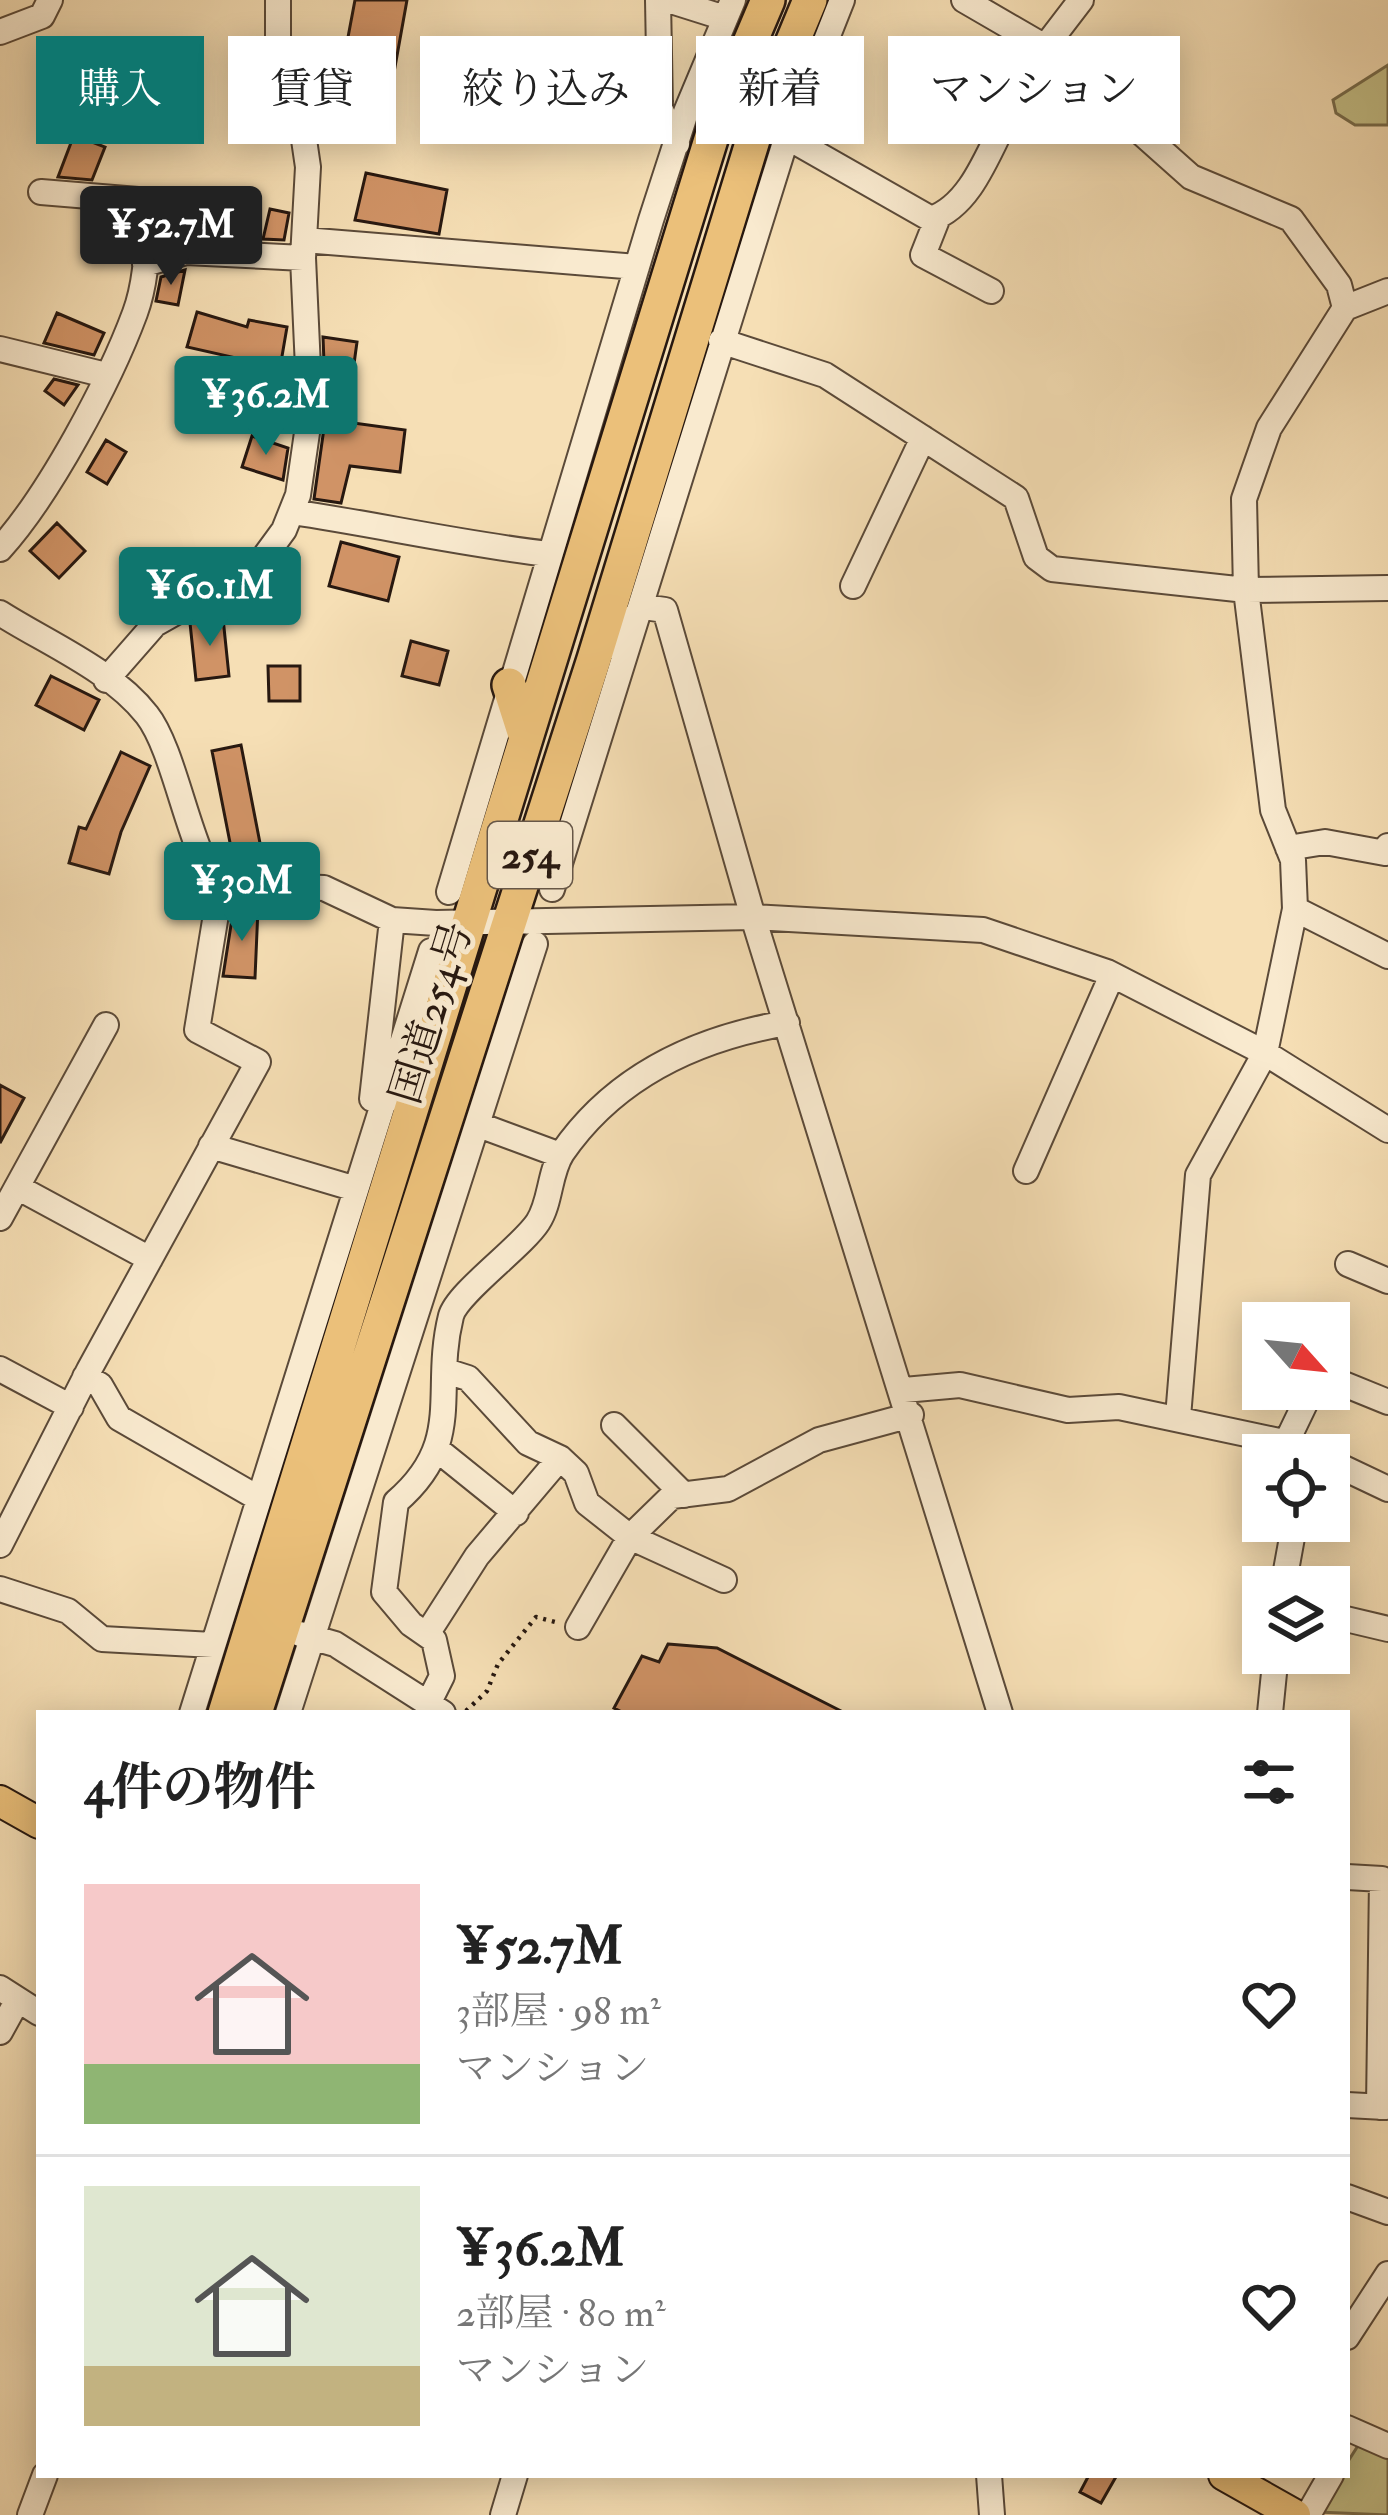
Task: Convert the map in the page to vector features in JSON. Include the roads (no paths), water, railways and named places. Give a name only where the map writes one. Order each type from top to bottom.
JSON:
[{"type":"highway","name":"国道254号","points":[[226,1710],[398,1152],[458,907],[526,738],[716,123],[768,0]]},
{"type":"highway","name":"国道254号","points":[[795,36],[810,0]]},
{"type":"highway","name":"国道254号","points":[[257,1710],[296,1633],[508,920],[752,144]]},
{"type":"highway","points":[[509,685],[526,738]]},
{"type":"main road","points":[[0,1801],[36,1821]]},
{"type":"main road","points":[[1229,2478],[1295,2515]]},
{"type":"street","points":[[0,32],[42,16],[50,0]]},
{"type":"street","points":[[106,680],[155,624],[249,571],[275,544],[292,512],[310,412],[304,249],[307,155],[278,58],[278,0]]},
{"type":"street","points":[[658,0],[661,36]]},
{"type":"street","points":[[668,0],[729,9],[672,101]]},
{"type":"street","points":[[828,36],[842,0]]},
{"type":"street","points":[[964,0],[1025,36]]},
{"type":"street","points":[[1059,36],[1081,0]]},
{"type":"street","points":[[458,907],[509,685],[677,144],[672,123]]},
{"type":"street","points":[[551,889],[644,607],[721,341],[785,144]]},
{"type":"street","points":[[787,144],[938,218]]},
{"type":"street","points":[[991,144],[968,190],[938,218],[923,255],[991,291]]},
{"type":"street","points":[[1153,144],[1190,177],[1291,219],[1339,286],[1345,308]]},
{"type":"street","points":[[0,549],[26,521],[106,375],[136,310],[145,264],[150,201],[41,192]]},
{"type":"street","points":[[145,264],[187,252],[304,249],[637,267]]},
{"type":"street","points":[[1178,1417],[1198,1175],[1265,1052],[1295,909],[1288,848],[1273,810],[1246,590],[1244,499],[1255,457],[1345,308],[1388,291]]},
{"type":"street","points":[[721,341],[825,375],[1016,498],[1036,557],[1052,569],[1246,590],[1388,588]]},
{"type":"street","points":[[0,349],[106,375]]},
{"type":"street","points":[[854,586],[923,438]]},
{"type":"street","points":[[292,512],[387,526],[442,542],[549,554]]},
{"type":"street","points":[[594,658],[644,607]]},
{"type":"street","points":[[644,607],[665,610],[754,917],[908,1403],[999,1710]]},
{"type":"street","points":[[0,613],[121,688],[160,734],[205,867],[221,884],[323,888],[392,920],[458,907],[508,920],[754,917],[982,930],[1112,975],[1265,1052],[1388,1130]]},
{"type":"street","points":[[1288,848],[1325,842],[1384,853],[1388,846]]},
{"type":"street","points":[[0,1545],[258,1062],[197,1030],[221,884]]},
{"type":"street","points":[[1295,909],[1388,956]]},
{"type":"street","points":[[385,1102],[372,1099],[392,920]]},
{"type":"street","points":[[288,1710],[296,1633],[477,1131],[535,944]]},
{"type":"street","points":[[192,1710],[431,951]]},
{"type":"street","points":[[1026,1171],[1112,975]]},
{"type":"street","points":[[296,1633],[436,1706],[442,1676],[434,1640],[384,1592],[396,1502],[419,1482],[439,1451],[452,1311],[539,1222],[560,1155],[627,1083],[729,1033],[787,1023]]},
{"type":"street","points":[[0,1218],[106,1025]]},
{"type":"street","points":[[466,1060],[477,1131]]},
{"type":"street","points":[[477,1131],[560,1155]]},
{"type":"street","points":[[211,1146],[355,1193]]},
{"type":"street","points":[[355,1193],[398,1152]]},
{"type":"street","points":[[17,1186],[150,1259]]},
{"type":"street","points":[[1348,1264],[1388,1281]]},
{"type":"street","points":[[0,1369],[70,1408]]},
{"type":"street","points":[[446,1371],[468,1378],[528,1443],[560,1458],[576,1474],[587,1503],[630,1537],[724,1580]]},
{"type":"street","points":[[86,1378],[100,1385],[119,1418],[258,1498]]},
{"type":"street","points":[[578,1627],[630,1537],[672,1496],[728,1489],[819,1440],[960,1385],[1068,1410],[1119,1407],[1242,1434]]},
{"type":"street","points":[[1350,1387],[1388,1402]]},
{"type":"street","points":[[614,1425],[684,1495]]},
{"type":"street","points":[[439,1451],[516,1514]]},
{"type":"street","points":[[427,1634],[477,1556],[560,1458]]},
{"type":"street","points":[[1350,1471],[1388,1489]]},
{"type":"street","points":[[0,1589],[68,1611],[102,1639],[213,1645]]},
{"type":"street","points":[[221,1615],[235,1676]]},
{"type":"street","points":[[1350,1621],[1388,1629]]},
{"type":"street","points":[[1270,1710],[1274,1674]]},
{"type":"street","points":[[1350,1877],[1382,1879],[1382,2107],[1350,2105]]},
{"type":"street","points":[[0,2032],[18,2001]]},
{"type":"street","points":[[1350,2198],[1388,2212]]},
{"type":"street","points":[[1350,2332],[1388,2274]]},
{"type":"street","points":[[1350,2436],[1388,2446]]},
{"type":"street","points":[[30,2515],[44,2478]]},
{"type":"street","points":[[503,2515],[514,2478]]},
{"type":"street","points":[[988,2478],[992,2515]]},
{"type":"street","points":[[1308,2515],[1329,2478]]}]
